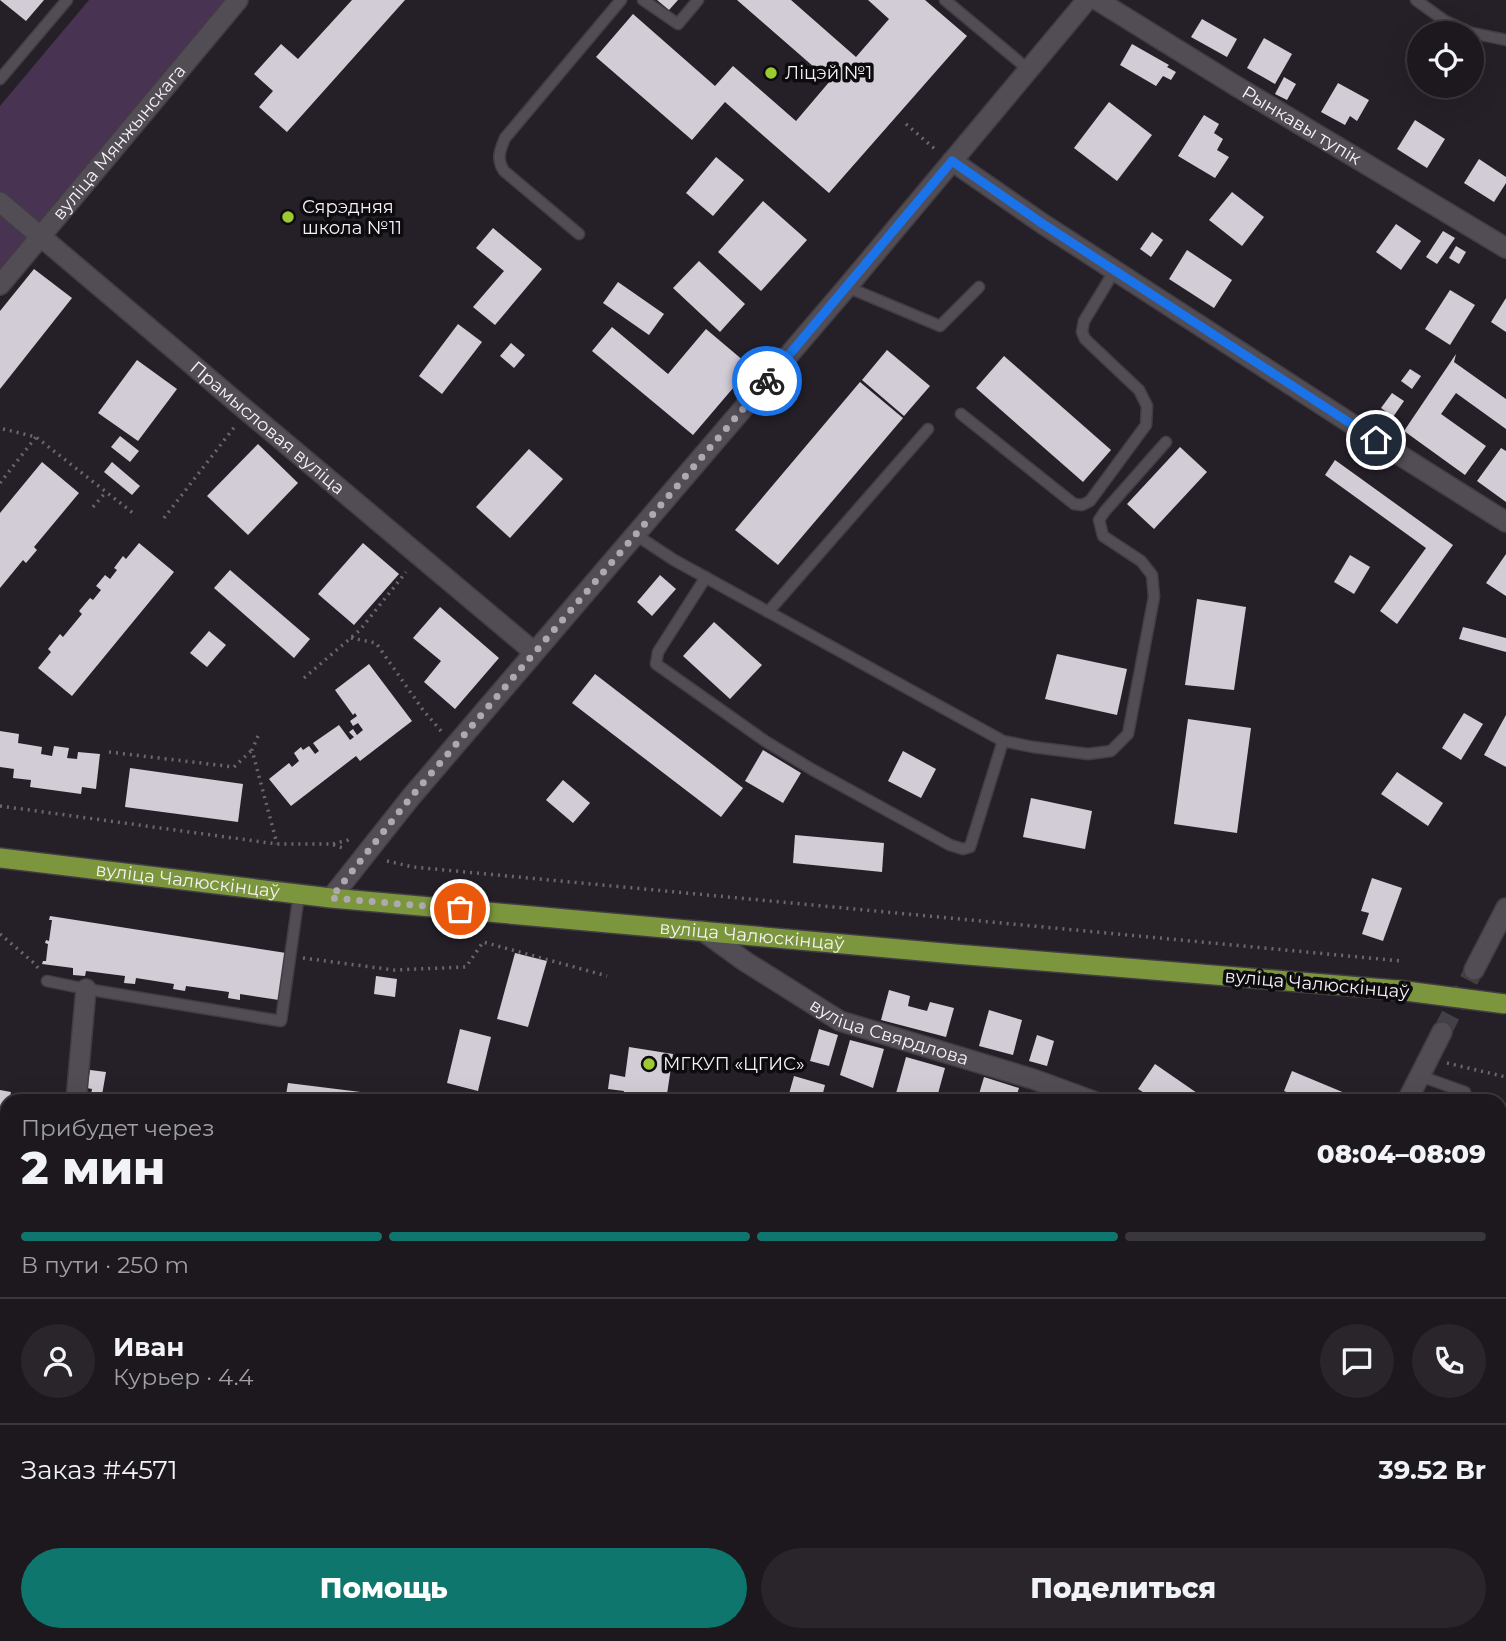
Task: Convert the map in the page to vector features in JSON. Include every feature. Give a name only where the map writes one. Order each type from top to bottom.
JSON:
[{"type":"main road","name":"вуліца Чалюскінцаў","points":[[0,858],[331,898],[1398,990],[1506,1004]]},
{"type":"street","name":"вуліца Мянжынскага","points":[[0,285],[238,0]]},
{"type":"street","points":[[331,898],[534,652],[847,287],[945,156],[1029,70],[1087,0]]},
{"type":"street","name":"Рынкавы тупік","points":[[1097,0],[1506,248]]},
{"type":"street","points":[[945,156],[1043,224],[1506,522]]},
{"type":"street","name":"Прамысловая вуліца","points":[[0,202],[534,652]]},
{"type":"street","points":[[1474,970],[1506,908]]},
{"type":"street","name":"вуліца Свярдлова","points":[[703,930],[746,962],[840,1021],[1033,1079],[1074,1094]]},
{"type":"street","points":[[77,1094],[86,989]]},
{"type":"street","points":[[1411,1094],[1442,1032]]},
{"type":"lane","points":[[0,79],[66,0]]},
{"type":"lane","points":[[579,234],[504,171],[499,163],[499,151],[505,138],[621,0]]},
{"type":"lane","points":[[643,0],[678,24],[698,0]]},
{"type":"lane","points":[[945,0],[1029,70]]},
{"type":"lane","points":[[1416,0],[1445,21]]},
{"type":"lane","points":[[1484,35],[1506,40]]},
{"type":"lane","points":[[961,414],[1074,504],[1082,505],[1090,501],[1146,425],[1147,406],[1139,390],[1082,332],[1084,321],[1115,270]]},
{"type":"lane","points":[[847,287],[940,326],[979,287]]},
{"type":"lane","points":[[768,612],[928,429]]},
{"type":"lane","points":[[636,535],[674,560],[1003,741],[1088,754],[1111,751],[1128,734],[1154,597],[1152,575],[1141,561],[1103,536],[1099,520],[1166,442]]},
{"type":"lane","points":[[706,577],[658,652],[656,664],[765,741],[813,770],[950,845],[964,849],[970,847],[1003,741]]},
{"type":"lane","points":[[47,981],[281,1021],[299,894]]},
{"type":"lane","points":[[1420,1076],[1465,1092]]},
{"type":"path","points":[[906,124],[945,156]]},
{"type":"path","points":[[164,518],[247,411]]},
{"type":"path","points":[[2,429],[36,437],[133,513]]},
{"type":"path","points":[[0,483],[36,437]]},
{"type":"path","points":[[93,507],[106,492]]},
{"type":"path","points":[[304,678],[360,629],[419,555]]},
{"type":"path","points":[[351,638],[376,643],[423,710],[445,735]]},
{"type":"path","points":[[109,752],[234,767],[252,750],[258,736]]},
{"type":"path","points":[[252,750],[277,844]]},
{"type":"path","points":[[0,806],[277,844],[331,844],[363,856],[413,867],[1401,961]]},
{"type":"path","points":[[0,934],[34,963],[47,981]]},
{"type":"path","points":[[291,956],[394,970],[466,967],[483,942],[607,976]]},
{"type":"path","points":[[1429,1059],[1506,1077]]},
{"type":"shaded area","points":[[89,0],[226,0],[0,273],[0,106]]},
{"type":"building","points":[[0,0],[44,0],[26,21]]},
{"type":"building","points":[[352,0],[405,0],[287,132],[259,107],[273,91],[254,74],[281,44],[298,59]]},
{"type":"building","points":[[657,0],[678,0],[669,10]]},
{"type":"building","points":[[737,0],[791,0],[856,57],[889,19],[868,0],[925,0],[967,36],[829,193],[725,102],[692,140],[596,57],[633,14],[715,86],[733,66],[796,121],[830,81]]},
{"type":"building","points":[[1202,19],[1237,39],[1227,57],[1191,37]]},
{"type":"building","points":[[1264,38],[1292,54],[1275,84],[1247,68]]},
{"type":"building","points":[[1132,44],[1169,65],[1167,67],[1176,72],[1171,80],[1163,76],[1156,86],[1120,65]]},
{"type":"building","points":[[1284,77],[1296,84],[1287,100],[1275,94]]},
{"type":"building","points":[[1338,83],[1369,100],[1357,121],[1350,116],[1345,125],[1321,112]]},
{"type":"building","points":[[1109,102],[1152,135],[1117,181],[1074,148]]},
{"type":"building","points":[[1204,115],[1219,124],[1214,133],[1223,139],[1217,150],[1229,157],[1215,178],[1178,156]]},
{"type":"building","points":[[1415,120],[1445,139],[1427,168],[1397,149]]},
{"type":"building","points":[[716,157],[744,180],[713,216],[686,193]]},
{"type":"building","points":[[1479,159],[1506,177],[1506,183],[1494,202],[1464,183]]},
{"type":"building","points":[[1232,192],[1264,217],[1242,246],[1209,220]]},
{"type":"building","points":[[763,201],[807,240],[761,291],[718,252]]},
{"type":"building","points":[[1396,224],[1421,241],[1401,270],[1376,252]]},
{"type":"building","points":[[493,228],[542,269],[495,325],[473,307],[504,271],[476,248]]},
{"type":"building","points":[[1443,231],[1455,238],[1437,264],[1426,257]]},
{"type":"building","points":[[1152,232],[1163,240],[1151,257],[1140,249]]},
{"type":"building","points":[[1456,246],[1466,252],[1459,264],[1449,258]]},
{"type":"building","points":[[1187,250],[1232,280],[1214,308],[1169,279]]},
{"type":"building","points":[[699,261],[745,304],[720,332],[673,288]]},
{"type":"building","points":[[34,269],[72,298],[0,389],[0,311]]},
{"type":"building","points":[[618,282],[664,314],[649,335],[603,303]]},
{"type":"building","points":[[1450,290],[1475,305],[1450,345],[1425,329]]},
{"type":"building","points":[[1506,298],[1506,332],[1491,322]]},
{"type":"building","points":[[458,324],[482,342],[442,394],[419,376]]},
{"type":"building","points":[[612,327],[668,374],[706,329],[751,367],[693,435],[592,351]]},
{"type":"building","points":[[511,343],[525,355],[514,368],[500,356]]},
{"type":"building","points":[[887,350],[930,386],[904,416],[862,380]]},
{"type":"building","points":[[1456,354],[1454,362],[1506,399],[1506,429],[1456,393],[1441,414],[1486,446],[1465,475],[1404,431]]},
{"type":"building","points":[[1004,356],[1111,450],[1083,482],[976,388]]},
{"type":"building","points":[[137,360],[177,389],[138,441],[98,413]]},
{"type":"building","points":[[1410,369],[1421,376],[1412,389],[1401,381]]},
{"type":"building","points":[[860,382],[903,418],[778,565],[735,530]]},
{"type":"building","points":[[1392,393],[1404,401],[1393,417],[1381,408]]},
{"type":"building","points":[[120,436],[139,451],[130,462],[111,447]]},
{"type":"building","points":[[258,444],[298,483],[248,535],[207,496]]},
{"type":"building","points":[[1180,447],[1207,472],[1154,529],[1127,504]]},
{"type":"building","points":[[1501,448],[1506,451],[1506,502],[1477,481]]},
{"type":"building","points":[[529,449],[563,479],[510,538],[476,507]]},
{"type":"building","points":[[1335,460],[1453,545],[1397,624],[1380,611],[1426,548],[1325,475]]},
{"type":"building","points":[[42,462],[79,493],[34,547],[37,550],[26,563],[23,560],[0,588],[0,513]]},
{"type":"building","points":[[112,462],[140,486],[132,495],[104,472]]},
{"type":"building","points":[[139,543],[174,572],[72,696],[38,668],[51,652],[48,649],[60,634],[63,637],[82,614],[79,611],[101,590],[96,586],[105,575],[110,579],[123,556],[126,559]]},
{"type":"building","points":[[363,543],[399,574],[354,625],[318,594]]},
{"type":"building","points":[[1506,554],[1506,596],[1486,583]]},
{"type":"building","points":[[1350,555],[1370,567],[1354,594],[1334,582]]},
{"type":"building","points":[[230,570],[310,639],[294,658],[214,588]]},
{"type":"building","points":[[660,575],[676,589],[652,616],[637,602]]},
{"type":"building","points":[[1197,599],[1246,607],[1234,690],[1185,685]]},
{"type":"building","points":[[440,607],[499,658],[455,709],[424,682],[441,661],[413,638]]},
{"type":"building","points":[[714,622],[762,665],[730,699],[683,656]]},
{"type":"building","points":[[1463,627],[1506,638],[1506,652],[1459,639]]},
{"type":"building","points":[[209,631],[226,645],[207,667],[190,653]]},
{"type":"building","points":[[1057,654],[1127,669],[1117,715],[1045,699]]},
{"type":"building","points":[[369,664],[412,721],[360,761],[356,756],[291,806],[269,779],[289,763],[292,767],[299,761],[294,753],[301,747],[303,750],[309,746],[315,754],[319,751],[313,743],[339,725],[350,740],[354,737],[349,732],[353,729],[357,735],[363,730],[358,723],[353,726],[350,721],[357,716],[355,713],[353,715],[335,690]]},
{"type":"building","points":[[595,674],[743,788],[721,817],[572,703]]},
{"type":"building","points":[[1464,713],[1483,724],[1461,760],[1442,748]]},
{"type":"building","points":[[1506,715],[1506,767],[1484,755]]},
{"type":"building","points":[[1188,719],[1251,728],[1237,833],[1174,824]]},
{"type":"building","points":[[0,731],[19,734],[18,743],[42,747],[41,754],[52,756],[54,746],[69,748],[67,758],[77,759],[78,752],[100,754],[96,789],[82,787],[81,794],[30,787],[31,780],[13,778],[14,769],[0,767]]},
{"type":"building","points":[[763,750],[801,773],[783,803],[745,781]]},
{"type":"building","points":[[903,751],[936,769],[921,798],[888,781]]},
{"type":"building","points":[[130,768],[243,784],[238,822],[125,807]]},
{"type":"building","points":[[1397,772],[1443,803],[1428,826],[1381,794]]},
{"type":"building","points":[[563,780],[590,803],[573,823],[546,800]]},
{"type":"building","points":[[1031,798],[1092,811],[1085,849],[1023,837]]},
{"type":"building","points":[[795,835],[884,843],[882,872],[793,863]]},
{"type":"building","points":[[1372,878],[1402,888],[1383,941],[1362,934],[1369,913],[1361,911]]},
{"type":"building","points":[[50,916],[286,953],[279,1000],[240,994],[240,1000],[228,998],[229,992],[186,986],[185,991],[173,989],[174,984],[136,978],[135,984],[124,983],[125,976],[86,971],[85,976],[73,975],[73,968],[42,964],[46,961],[48,944],[45,943],[46,940],[49,941],[52,920],[49,920]]},
{"type":"building","points":[[515,953],[547,961],[528,1027],[497,1019]]},
{"type":"building","points":[[376,976],[397,979],[395,997],[374,994]]},
{"type":"building","points":[[889,990],[910,996],[908,1006],[927,1011],[930,1002],[954,1008],[946,1037],[881,1020]]},
{"type":"building","points":[[989,1010],[1022,1020],[1013,1055],[979,1046]]},
{"type":"building","points":[[460,1029],[491,1037],[478,1091],[447,1083]]},
{"type":"building","points":[[819,1029],[838,1035],[829,1066],[810,1061]]},
{"type":"building","points":[[1037,1035],[1054,1041],[1047,1066],[1029,1061]]},
{"type":"building","points":[[850,1040],[884,1049],[873,1088],[840,1075]]},
{"type":"building","name":"МГКУП «ЦГИС»","points":[[629,1047],[673,1054],[667,1094],[623,1094],[624,1091],[608,1089],[610,1074],[625,1077]]},
{"type":"building","points":[[906,1057],[945,1068],[938,1094],[896,1094]]},
{"type":"building","points":[[1155,1064],[1197,1093],[1146,1094],[1138,1089]]},
{"type":"building","points":[[90,1070],[106,1072],[102,1094],[91,1094],[92,1089],[87,1088]]},
{"type":"building","points":[[1292,1071],[1347,1094],[1292,1094],[1284,1091]]},
{"type":"building","points":[[794,1076],[825,1085],[823,1094],[789,1094]]},
{"type":"building","points":[[984,1077],[1019,1088],[1017,1094],[979,1094]]},
{"type":"building","points":[[288,1083],[377,1094],[286,1094]]},
{"type":"building","points":[[0,1090],[11,1092],[11,1094],[0,1094]]},
{"type":"tunnel","points":[[1442,1032],[1474,970]]},
{"type":"way so far","points":[[460,909],[331,898],[411,797],[767,381]]},
{"type":"place","name":"Ліцэй №1","points":[[771,73]]},
{"type":"place","name":"Сярэдняя школа №11","points":[[288,217]]},
{"type":"place","name":"МГКУП «ЦГИС»","points":[[649,1064]]},
{"type":"route","points":[[767,381],[952,161],[1043,224],[1376,440]]}]
